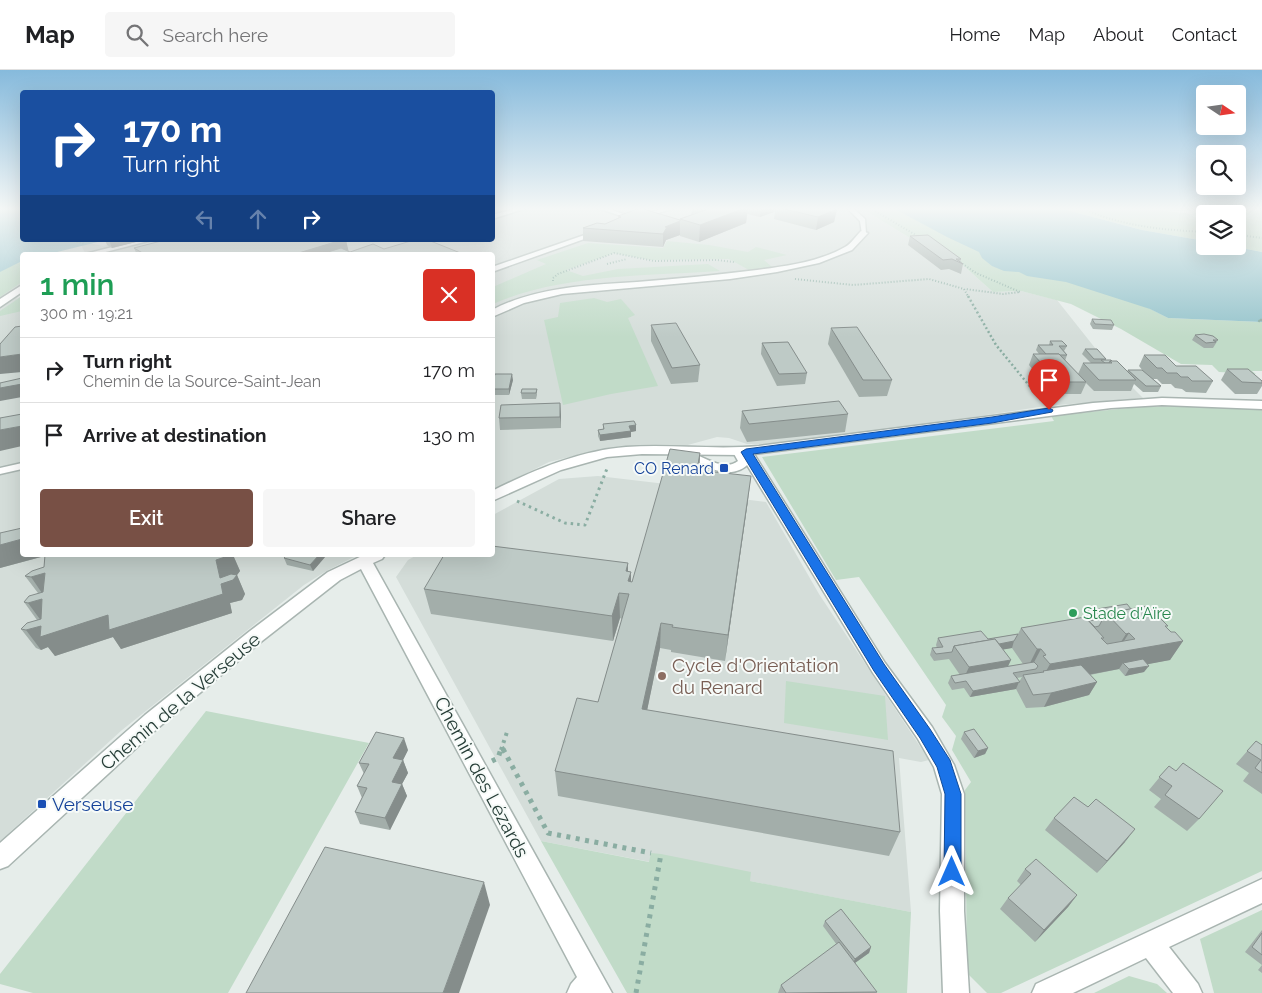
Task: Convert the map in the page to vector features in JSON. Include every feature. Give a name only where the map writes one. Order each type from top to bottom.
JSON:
[{"type":"street","points":[[495,313],[522,301],[570,290],[762,272],[796,267],[844,251]]},
{"type":"street","points":[[0,304],[20,289]]},
{"type":"street","points":[[495,496],[546,470],[592,456],[626,451],[742,452],[992,420],[1049,410],[1150,402],[1262,405]]},
{"type":"street","points":[[742,452],[879,668],[925,733],[944,765],[953,794],[952,911],[956,993]]},
{"type":"street","name":"Chemin des Lézards","points":[[369,557],[375,578],[477,768],[590,989]]},
{"type":"street","name":"Chemin de la Verseuse","points":[[0,858],[152,721],[219,666],[334,576],[369,557]]},
{"type":"street","points":[[1045,993],[1262,891]]},
{"type":"street","points":[[1150,943],[1188,993]]},
{"type":"lane","points":[[495,269],[544,251]]},
{"type":"lane","points":[[0,471],[20,466]]},
{"type":"path","points":[[553,284],[553,278],[558,274],[609,254],[663,262],[724,260],[735,263]]},
{"type":"path","points":[[607,264],[633,258]]},
{"type":"path","points":[[762,272],[770,276],[850,285],[929,279],[964,289],[992,293],[1020,292],[976,273],[958,261]]},
{"type":"path","points":[[964,289],[996,345],[1049,410]]},
{"type":"path","points":[[514,500],[565,522],[585,525],[608,468]]},
{"type":"path","points":[[477,768],[498,758],[508,730]]},
{"type":"path","points":[[502,747],[548,833],[652,853]]},
{"type":"path","points":[[636,993],[661,854]]},
{"type":"shaded area","points":[[947,251],[993,292],[1021,291],[1057,300],[1103,358],[1143,398],[1046,406],[913,426],[765,444],[747,444],[729,438],[717,437],[684,446],[639,446],[602,449],[549,462],[495,489],[495,252],[84,252]]},
{"type":"shaded area","points":[[20,277],[20,295],[16,299],[20,297],[20,557],[354,557],[304,585],[122,730],[0,841],[0,289]]},
{"type":"shaded area","name":"Cycle d'Orientation du Renard","points":[[598,476],[666,484],[726,497],[766,502],[819,594],[929,760],[921,762],[899,758],[911,912],[541,841],[396,577],[408,560],[413,557],[495,557],[495,514],[559,479]]},
{"type":"green space","points":[[564,251],[772,251],[787,255],[764,260],[772,267],[749,270],[729,259],[651,260],[614,253],[566,270],[583,276],[618,269],[708,264],[720,271],[604,278],[575,282],[519,294],[495,303],[495,286],[546,264],[537,260]]},
{"type":"green space","points":[[947,251],[1013,251],[1121,294],[1168,318],[1262,322],[1262,371],[1252,371],[1256,374],[1219,372],[1212,365],[1181,364],[1121,329],[1071,304],[1021,291],[993,292]]},
{"type":"green space","points":[[20,258],[20,283],[0,297],[0,263]]},
{"type":"green space","points":[[20,297],[20,311],[0,316],[0,311]]},
{"type":"green space","points":[[594,298],[607,302],[621,299],[635,315],[628,318],[658,386],[563,405],[544,320],[558,317],[560,303]]},
{"type":"green space","name":"Stade d'Aïre","points":[[1173,406],[1262,409],[1262,871],[1001,993],[987,993],[967,973],[965,790],[971,782],[952,750],[956,736],[942,717],[946,705],[859,577],[836,580],[762,457],[1054,421],[1051,416],[1138,407]]},
{"type":"green space","points":[[786,681],[885,696],[888,740],[784,723]]},
{"type":"green space","points":[[206,711],[369,743],[228,993],[33,993],[0,984],[0,974]]},
{"type":"green space","points":[[541,841],[649,862],[651,853],[661,854],[751,872],[750,881],[911,912],[907,993],[627,993]]},
{"type":"green space","points":[[1262,910],[1262,993],[1214,993],[1200,939]]},
{"type":"green space","points":[[1129,976],[1157,984],[1167,993],[1094,993]]},
{"type":"water","points":[[0,251],[61,251],[20,252],[20,262],[0,272]]},
{"type":"water","points":[[977,251],[1196,251],[1196,255],[1246,255],[1246,251],[1262,252],[1262,322],[1168,318],[1150,309],[1066,282],[1027,276],[1019,272],[1004,271],[992,266]]},
{"type":"building","points":[[139,251],[305,251],[302,252]]},
{"type":"building","points":[[331,251],[350,252],[328,252]]},
{"type":"building","points":[[456,251],[458,252],[350,252]]},
{"type":"building","points":[[931,251],[950,251],[961,259],[956,259],[963,264],[952,259],[943,260]]},
{"type":"building","points":[[1092,319],[1111,320],[1114,325],[1095,324]]},
{"type":"building","points":[[676,323],[700,365],[672,368],[651,325]]},
{"type":"building","points":[[20,326],[20,354],[0,357],[0,344],[15,327]]},
{"type":"building","points":[[857,327],[892,380],[863,380],[831,328]]},
{"type":"building","points":[[1195,335],[1213,336],[1218,340],[1206,343]]},
{"type":"building","points":[[1050,341],[1062,341],[1067,346],[1059,346],[1067,355],[1046,354],[1038,345],[1053,345]]},
{"type":"building","points":[[788,342],[807,373],[779,374],[762,343]]},
{"type":"building","points":[[1085,349],[1097,349],[1106,359],[1094,359]]},
{"type":"building","points":[[1033,354],[1059,354],[1086,382],[1058,382]]},
{"type":"building","points":[[1144,355],[1165,355],[1176,366],[1196,366],[1213,381],[1192,381],[1188,377],[1181,377],[1177,373],[1167,373],[1162,368],[1157,368]]},
{"type":"building","points":[[1101,360],[1111,360],[1112,361],[1105,363]]},
{"type":"building","points":[[1110,361],[1117,361],[1136,380],[1099,380],[1083,363],[1112,363]]},
{"type":"building","points":[[1227,369],[1248,369],[1262,383],[1242,382]]},
{"type":"building","points":[[1128,370],[1142,370],[1161,386],[1146,386]]},
{"type":"building","points":[[495,374],[512,374],[509,389],[495,389]]},
{"type":"building","points":[[20,378],[20,384],[0,388],[0,383]]},
{"type":"building","points":[[522,389],[537,389],[536,393],[521,393]]},
{"type":"building","points":[[839,401],[848,414],[749,424],[742,411]]},
{"type":"building","points":[[560,403],[560,417],[499,418],[501,405]]},
{"type":"building","points":[[20,414],[20,426],[0,430],[0,418]]},
{"type":"building","points":[[634,421],[636,425],[629,426],[631,431],[600,435],[598,430],[604,429],[603,424]]},
{"type":"building","points":[[670,449],[700,453],[697,470],[751,476],[728,635],[672,627],[673,625],[661,623],[642,709],[893,751],[900,832],[555,771],[577,698],[598,702],[629,594],[619,593],[612,616],[424,589],[443,557],[495,557],[495,546],[628,563],[626,571],[631,572],[628,581],[632,582]]},
{"type":"building","points":[[20,528],[20,540],[0,545],[0,533]]},
{"type":"building","points":[[45,557],[225,557],[216,560],[220,578],[231,574],[237,575],[233,580],[221,584],[223,594],[109,630],[108,615],[40,637],[41,626],[26,630],[21,629],[27,623],[41,619],[42,599],[28,603],[24,602],[29,596],[43,592],[45,573],[31,577],[25,576],[32,571],[44,567]]},
{"type":"building","points":[[285,557],[317,557],[310,565]]},
{"type":"building","points":[[1127,604],[1131,609],[1106,613],[1099,626],[1095,627],[1089,621],[1094,620],[1085,611]]},
{"type":"building","points":[[1148,606],[1168,626],[1165,626],[1171,632],[1175,632],[1183,641],[1050,664],[1043,656],[1046,655],[1041,649],[1037,649],[1021,628],[1085,617],[1107,644],[1135,639],[1129,633],[1126,634],[1106,613]]},
{"type":"building","points":[[981,631],[988,639],[1018,634],[1014,641],[999,644],[995,639],[954,646],[952,652],[936,654],[932,648],[943,647],[938,638]]},
{"type":"building","points":[[995,639],[1011,660],[969,667],[954,646]]},
{"type":"building","points":[[1143,659],[1149,666],[1129,669],[1123,663]]},
{"type":"building","points":[[1034,662],[1038,666],[1036,669],[1013,673],[1020,682],[973,691],[966,681],[955,683],[951,676]]},
{"type":"building","points":[[1081,665],[1097,682],[1051,693],[1033,695],[1023,675],[1044,672]]},
{"type":"building","points":[[974,729],[988,748],[978,751],[964,732]]},
{"type":"building","points":[[376,732],[404,738],[393,758],[403,760],[392,782],[402,784],[385,818],[355,812],[367,788],[357,786],[369,764],[359,763]]},
{"type":"building","points":[[1256,741],[1262,745],[1262,773],[1255,768],[1261,760],[1247,751]]},
{"type":"building","points":[[1183,763],[1223,791],[1199,819],[1165,795],[1172,786],[1159,777],[1169,766],[1176,771]]},
{"type":"building","points":[[1074,797],[1088,807],[1096,799],[1135,829],[1107,861],[1054,818]]},
{"type":"building","points":[[325,847],[484,882],[443,993],[246,993]]},
{"type":"building","points":[[1036,859],[1077,895],[1044,930],[1008,898],[1031,874],[1025,869]]},
{"type":"building","points":[[841,909],[871,947],[855,959],[825,921]]},
{"type":"building","points":[[1262,933],[1262,955],[1252,947]]},
{"type":"building","points":[[839,942],[877,992],[786,993],[781,985]]},
{"type":"place","name":"CO Renard","points":[[724,468]]},
{"type":"place","name":"Stade d'Aïre","points":[[1073,613]]},
{"type":"place","name":"Cycle d'Orientation du Renard","points":[[662,676]]},
{"type":"place","name":"Verseuse","points":[[42,804]]},
{"type":"route","points":[[952,872],[953,794],[944,765],[925,733],[879,668],[746,452],[992,420],[1049,410]]}]
